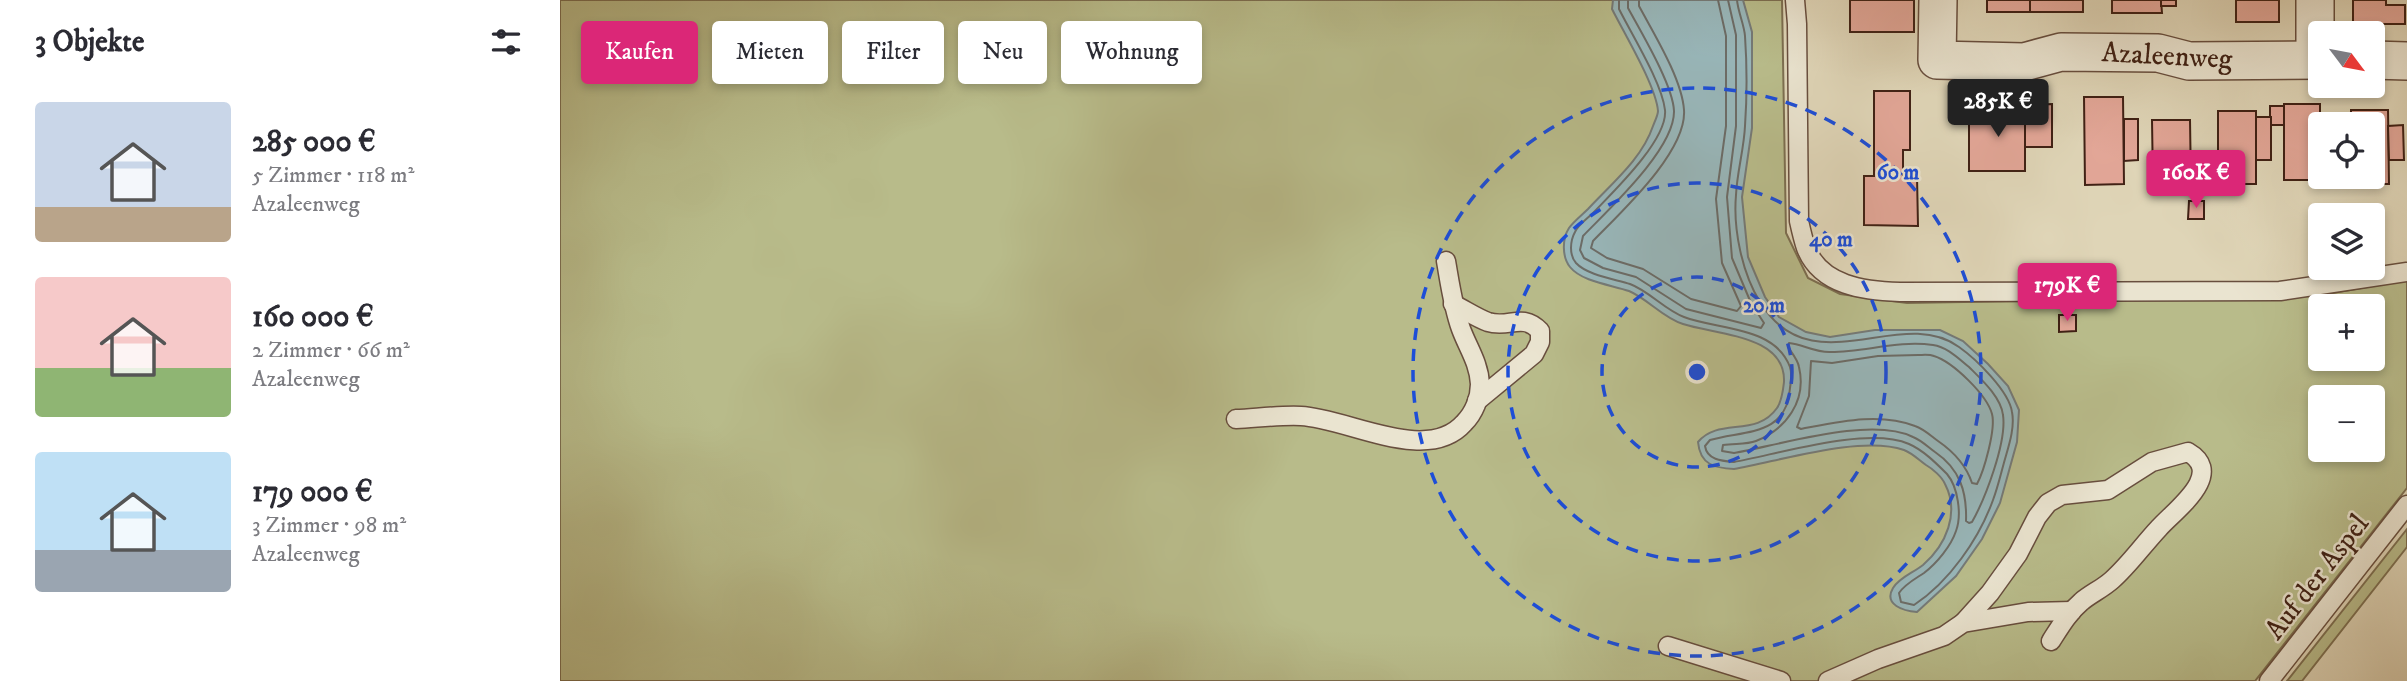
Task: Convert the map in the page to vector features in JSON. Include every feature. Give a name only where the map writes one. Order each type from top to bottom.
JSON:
[{"type":"street","name":"Azaleenweg","points":[[1938,0],[1937,60],[2024,62],[2061,52],[2158,53],[2189,61],[2308,60]]},
{"type":"street","name":"Azaleenweg","points":[[2315,0],[2316,21]]},
{"type":"street","points":[[2385,60],[2407,61]]},
{"type":"lane","points":[[1795,0],[1799,221],[1807,250],[1823,271],[1847,285],[1870,291],[1900,292],[2280,291],[2407,272]]},
{"type":"lane","points":[[1237,419],[1301,416],[1405,439],[1432,440],[1447,437],[1459,429],[1478,401],[1480,388],[1478,370],[1453,304],[1446,261]]},
{"type":"lane","points":[[1453,304],[1490,323],[1525,320],[1540,331],[1540,342],[1534,354],[1478,401]]},
{"type":"lane","points":[[1828,681],[1878,659],[1944,636],[1963,623],[1990,593],[2018,554],[2037,517],[2048,503],[2062,495],[2108,490],[2152,462],[2167,456],[2188,452],[2197,458],[2201,466],[2196,492],[2162,524],[2111,581],[2072,611],[2051,641]]},
{"type":"lane","name":"Auf der Aspel","points":[[2269,681],[2407,505]]},
{"type":"lane","points":[[1963,623],[2028,612],[2072,611]]},
{"type":"lane","points":[[1668,646],[1781,681]]},
{"type":"green space","points":[[560,0],[1782,0],[1786,233],[1808,278],[1840,294],[1907,303],[2308,296],[2308,371],[2385,371],[2385,294],[2327,294],[2407,280],[2407,488],[2255,681],[560,681]]},
{"type":"green space","points":[[2407,529],[2407,547],[2302,681],[2287,681]]},
{"type":"water","points":[[1613,0],[1743,0],[1752,32],[1752,128],[1742,197],[1748,257],[1765,297],[1779,317],[1806,332],[1830,337],[1875,330],[1940,330],[1963,341],[2008,386],[2019,410],[2017,442],[2000,503],[1982,539],[1956,576],[1917,612],[1896,606],[1891,594],[1899,581],[1931,557],[1948,528],[1951,517],[1949,495],[1944,481],[1937,473],[1907,451],[1886,446],[1843,447],[1734,469],[1710,464],[1702,456],[1698,442],[1716,430],[1748,425],[1768,417],[1779,405],[1782,396],[1782,366],[1774,355],[1762,346],[1747,339],[1683,324],[1629,291],[1582,276],[1567,263],[1564,248],[1569,228],[1634,160],[1648,138],[1658,113],[1646,74],[1612,9]]},
{"type":"building","points":[[1850,0],[1914,0],[1914,32],[1850,32]]},
{"type":"building","points":[[1987,0],[2030,0],[2030,12],[1987,12]]},
{"type":"building","points":[[2030,0],[2083,0],[2083,12],[2030,12]]},
{"type":"building","points":[[2112,0],[2161,0],[2162,13],[2112,13]]},
{"type":"building","points":[[2161,0],[2176,0],[2176,6],[2161,6]]},
{"type":"building","points":[[2236,0],[2279,0],[2279,22],[2236,22]]},
{"type":"building","points":[[2353,0],[2386,0],[2386,5],[2405,5],[2405,24],[2353,21]]},
{"type":"building","points":[[1874,91],[1910,91],[1910,150],[1903,150],[1903,176],[1917,176],[1918,226],[1864,225],[1864,176],[1874,176]]},
{"type":"building","points":[[2084,97],[2123,97],[2124,184],[2085,185]]},
{"type":"building","points":[[2052,104],[2052,147],[2025,147],[2025,105]]},
{"type":"building","points":[[2284,104],[2320,104],[2320,112],[2308,112],[2308,180],[2284,180]]},
{"type":"building","points":[[1981,105],[2025,105],[2025,171],[1969,171],[1969,114],[1981,114]]},
{"type":"building","points":[[2270,106],[2284,106],[2284,125],[2270,125]]},
{"type":"building","points":[[2388,110],[2389,184],[2385,184],[2385,112],[2351,112]]},
{"type":"building","points":[[2218,111],[2256,111],[2256,184],[2218,184]]},
{"type":"building","points":[[2256,117],[2271,117],[2271,160],[2256,160]]},
{"type":"building","points":[[2124,119],[2138,119],[2138,160],[2124,161]]},
{"type":"building","points":[[2152,120],[2190,120],[2191,184],[2153,185]]},
{"type":"building","points":[[2403,125],[2404,160],[2389,160],[2388,126]]},
{"type":"building","points":[[2189,201],[2204,201],[2204,219],[2188,219]]},
{"type":"building","points":[[2059,315],[2076,315],[2076,331],[2059,332]]}]
